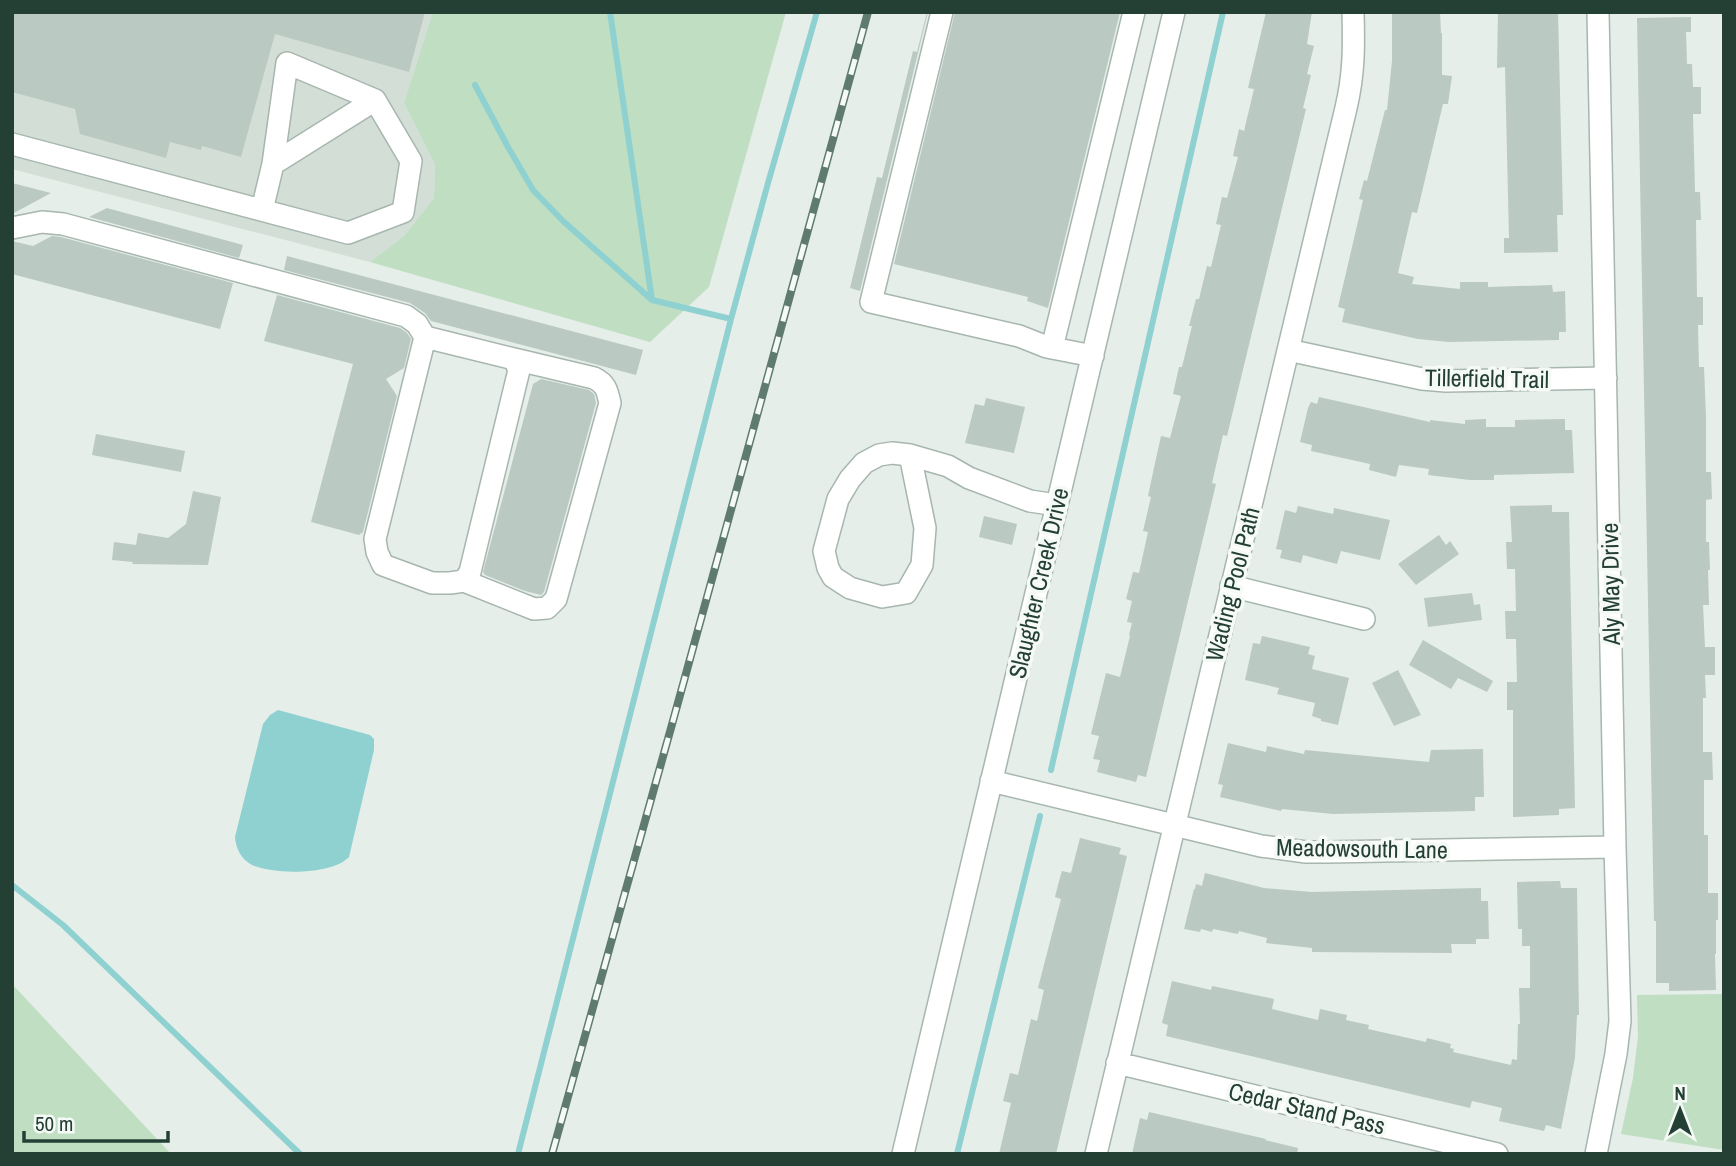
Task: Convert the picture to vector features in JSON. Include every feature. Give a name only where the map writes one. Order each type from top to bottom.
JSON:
[{"type":"street","points":[[942,12],[871,302],[1093,356]]},
{"type":"street","points":[[1052,348],[1134,12]]},
{"type":"street","name":"Slaughter Creek Drive","points":[[903,1154],[1174,12]]},
{"type":"street","name":"Wading Pool Path","points":[[1096,1154],[1352,83],[1353,12]]},
{"type":"street","name":"Aly May Drive","points":[[1596,1154],[1619,1036],[1598,12]]},
{"type":"street","points":[[12,144],[348,233],[403,212],[411,160],[375,100],[288,63],[273,164],[262,210]]},
{"type":"street","points":[[273,164],[375,100]]},
{"type":"street","points":[[12,228],[42,222],[63,224],[407,316],[417,324],[425,337],[594,378],[604,383],[610,403],[556,600],[547,608],[534,609],[464,581],[432,583],[383,565],[377,552],[376,539],[425,337]]},
{"type":"street","name":"Tillerfield Trail","points":[[1288,350],[1422,379],[1446,381],[1606,378]]},
{"type":"street","points":[[464,581],[470,572],[519,370],[514,359]]},
{"type":"street","points":[[911,455],[925,528],[922,565],[906,593],[882,597],[850,588],[833,578],[824,551],[838,499],[864,463],[879,454],[911,455],[948,466],[969,478],[1030,501],[1057,505]]},
{"type":"street","points":[[1231,586],[1364,619]]},
{"type":"street","name":"Meadowsouth Lane","points":[[991,781],[1261,846],[1306,852],[1615,847]]},
{"type":"street","name":"Cedar Stand Pass","points":[[1117,1063],[1497,1154]]},
{"type":"shaded area","points":[[12,12],[433,12],[404,103],[435,165],[434,198],[404,236],[370,262],[12,169]]},
{"type":"green space","points":[[433,12],[786,12],[709,287],[650,342],[370,262],[404,236],[434,198],[435,165],[404,103]]},
{"type":"green space","points":[[12,984],[171,1154],[12,1154]]},
{"type":"green space","points":[[1724,994],[1724,1150],[1621,1134],[1633,1078],[1638,1036],[1637,995]]},
{"type":"water","points":[[278,710],[370,735],[374,739],[374,750],[349,857],[341,863],[302,872],[274,870],[252,865],[245,860],[237,846],[235,837],[263,724]]},
{"type":"building","points":[[12,12],[425,12],[409,72],[275,34],[241,157],[202,146],[201,150],[170,142],[166,158],[80,134],[75,109],[12,92]]},
{"type":"building","points":[[927,12],[860,291],[850,288],[877,177],[882,178],[913,51],[917,52]]},
{"type":"building","points":[[955,12],[1120,12],[1048,308],[1027,301],[1028,297],[894,264]]},
{"type":"building","points":[[1266,12],[1312,12],[1307,44],[1314,46],[1307,74],[1311,75],[1303,108],[1306,109],[1227,436],[1223,435],[1212,483],[1216,484],[1146,777],[1138,775],[1136,782],[1097,772],[1100,760],[1093,759],[1099,736],[1091,734],[1106,673],[1120,677],[1130,636],[1132,623],[1127,622],[1132,601],[1126,599],[1133,572],[1139,573],[1148,532],[1143,531],[1155,463],[1161,436],[1170,438],[1181,396],[1173,394],[1192,326],[1189,326],[1196,299],[1199,299],[1207,266],[1211,267],[1221,225],[1216,224],[1222,197],[1227,198],[1238,157],[1233,156],[1239,129],[1244,131],[1254,89],[1248,88]]},
{"type":"building","points":[[1392,12],[1440,12],[1442,75],[1452,76],[1448,104],[1443,104],[1417,213],[1412,212],[1398,273],[1414,277],[1412,284],[1460,289],[1460,282],[1488,282],[1488,287],[1552,285],[1553,292],[1565,291],[1566,332],[1559,332],[1559,340],[1449,342],[1418,339],[1342,322],[1345,309],[1338,307],[1363,200],[1359,199],[1364,180],[1367,181],[1387,110],[1392,61]]},
{"type":"building","points":[[1498,12],[1558,12],[1563,215],[1557,215],[1558,252],[1504,253],[1504,238],[1509,238],[1505,67],[1497,68]]},
{"type":"building","points":[[1691,17],[1691,32],[1686,32],[1687,64],[1692,64],[1693,87],[1701,87],[1701,114],[1693,114],[1695,192],[1700,192],[1701,220],[1696,220],[1697,297],[1703,297],[1703,325],[1698,325],[1699,367],[1704,367],[1706,472],[1711,472],[1712,499],[1706,500],[1709,605],[1703,605],[1705,647],[1715,647],[1715,675],[1705,675],[1706,698],[1703,698],[1703,752],[1712,752],[1713,780],[1704,780],[1704,835],[1708,835],[1708,893],[1718,893],[1718,920],[1716,990],[1669,991],[1669,983],[1656,983],[1637,18]]},
{"type":"building","points":[[12,183],[51,193],[12,214]]},
{"type":"building","points":[[107,208],[243,245],[239,258],[89,217]]},
{"type":"building","points":[[52,236],[233,283],[220,329],[12,274],[12,241],[33,246]]},
{"type":"building","points":[[287,256],[643,350],[636,375],[431,321],[425,313],[410,303],[284,270]]},
{"type":"building","points":[[277,295],[400,328],[411,339],[404,368],[386,379],[397,396],[363,532],[359,535],[311,522],[353,364],[264,341]]},
{"type":"building","points":[[541,379],[589,390],[594,394],[596,403],[541,595],[525,591],[483,572],[533,384]]},
{"type":"building","points":[[1319,397],[1430,422],[1465,424],[1465,420],[1486,419],[1486,427],[1515,427],[1515,420],[1565,419],[1565,430],[1572,430],[1574,473],[1494,475],[1494,480],[1470,480],[1428,475],[1429,469],[1399,465],[1396,477],[1369,470],[1370,464],[1311,451],[1312,445],[1300,442],[1308,408],[1311,402],[1317,404]]},
{"type":"building","points":[[986,398],[1025,407],[1014,453],[965,443],[975,404],[984,406]]},
{"type":"building","points":[[96,434],[185,451],[181,472],[92,455]]},
{"type":"building","points":[[193,491],[221,497],[208,565],[132,564],[133,562],[112,560],[114,542],[136,545],[138,533],[168,538],[186,524]]},
{"type":"building","points":[[1552,505],[1552,512],[1569,512],[1575,808],[1559,809],[1559,815],[1513,817],[1513,710],[1507,710],[1507,682],[1517,682],[1516,639],[1506,639],[1505,611],[1516,611],[1515,569],[1507,569],[1506,542],[1512,542],[1510,506]]},
{"type":"building","points":[[1298,506],[1333,514],[1334,508],[1390,520],[1380,560],[1341,551],[1337,564],[1303,555],[1301,563],[1280,558],[1282,550],[1276,549],[1285,510],[1296,513]]},
{"type":"building","points":[[984,516],[1017,524],[1012,545],[979,537]]},
{"type":"building","points":[[1439,535],[1446,545],[1450,541],[1459,554],[1416,585],[1398,564]]},
{"type":"building","points":[[1472,593],[1474,605],[1480,604],[1482,620],[1428,627],[1424,598]]},
{"type":"building","points":[[1262,636],[1310,647],[1308,654],[1315,656],[1312,669],[1349,678],[1338,725],[1312,716],[1315,703],[1277,694],[1279,688],[1245,680],[1253,643],[1260,644]]},
{"type":"building","points":[[1423,640],[1493,681],[1487,692],[1458,678],[1451,689],[1409,665]]},
{"type":"building","points":[[1398,670],[1421,715],[1394,726],[1372,683]]},
{"type":"building","points":[[1228,743],[1266,752],[1267,746],[1304,754],[1305,750],[1429,762],[1431,750],[1483,749],[1484,797],[1475,797],[1475,811],[1333,814],[1281,811],[1220,797],[1223,785],[1218,784]]},
{"type":"building","points":[[1080,838],[1121,848],[1119,854],[1127,856],[1056,1154],[999,1154],[1011,1103],[1003,1101],[1010,1073],[1018,1075],[1031,1019],[1037,1021],[1044,990],[1038,988],[1061,899],[1055,897],[1059,881],[1062,871],[1071,873]]},
{"type":"building","points":[[1205,873],[1264,888],[1312,892],[1481,888],[1481,901],[1488,901],[1489,939],[1476,939],[1476,944],[1451,944],[1452,953],[1312,952],[1312,948],[1266,943],[1267,938],[1239,931],[1238,934],[1213,929],[1212,932],[1201,929],[1200,932],[1184,929],[1194,889],[1196,884],[1202,886]]},
{"type":"building","points":[[1560,881],[1561,888],[1577,888],[1579,1015],[1575,1058],[1561,1129],[1546,1125],[1544,1131],[1499,1121],[1502,1108],[1472,1101],[1470,1108],[1166,1036],[1168,1025],[1162,1023],[1172,981],[1274,999],[1272,1009],[1318,1020],[1320,1009],[1347,1015],[1346,1020],[1369,1025],[1368,1029],[1426,1042],[1427,1038],[1451,1044],[1453,1052],[1511,1065],[1512,1059],[1517,1060],[1519,988],[1530,988],[1530,946],[1522,946],[1522,929],[1518,929],[1517,882]]},
{"type":"building","points":[[1149,1112],[1298,1148],[1297,1154],[1132,1154],[1140,1118],[1147,1120]]},
{"type":"waterway","points":[[610,12],[652,300]]},
{"type":"waterway","points":[[518,1154],[731,319],[817,12]]},
{"type":"waterway","points":[[1051,770],[1223,12]]},
{"type":"waterway","points":[[475,85],[533,190],[563,221],[652,300],[731,319]]},
{"type":"waterway","points":[[957,1154],[1040,816]]},
{"type":"waterway","points":[[12,885],[63,925],[300,1154]]},
{"type":"railway","points":[[552,1154],[868,12]]}]
